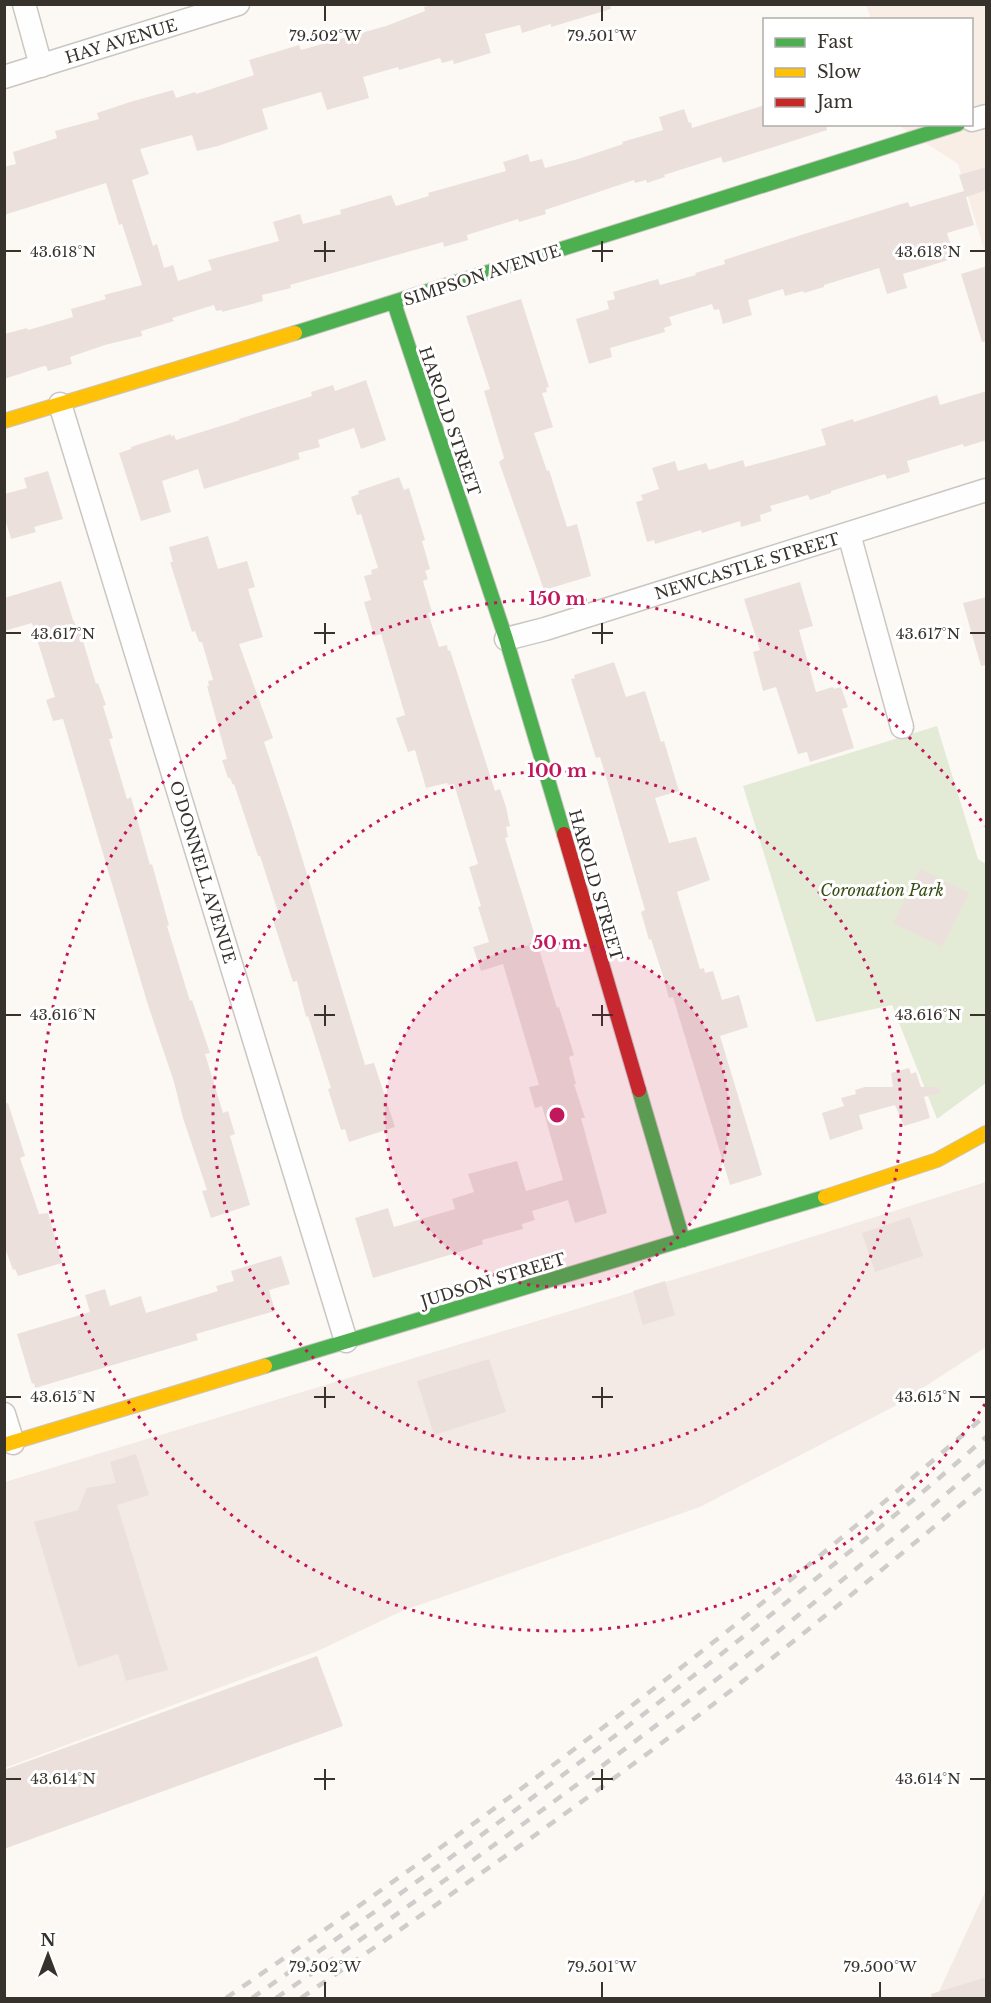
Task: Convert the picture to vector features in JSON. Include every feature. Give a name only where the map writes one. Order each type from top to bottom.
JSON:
[{"type":"street","points":[[24,4],[41,66]]},
{"type":"street","name":"HAY AVENUE","points":[[4,77],[238,4]]},
{"type":"street","name":"SIMPSON AVENUE","points":[[4,421],[394,303],[952,126]]},
{"type":"street","name":"HAROLD STREET","points":[[394,303],[506,639],[683,1240]]},
{"type":"street","name":"O'DONNELL AVENUE","points":[[60,404],[346,1341]]},
{"type":"street","name":"NEWCASTLE STREET","points":[[506,639],[545,629],[987,490]]},
{"type":"street","points":[[849,534],[902,727]]},
{"type":"street","name":"JUDSON STREET","points":[[9,1444],[868,1184],[937,1160],[987,1133]]},
{"type":"street","points":[[4,1414],[9,1444]]},
{"type":"shaded area","points":[[866,5],[986,5],[986,256],[958,164],[901,127],[973,126],[973,18],[871,18]]},
{"type":"shaded area","points":[[986,1182],[986,1347],[895,1406],[700,1507],[402,1611],[320,1650],[5,1768],[5,1482],[725,1264]]},
{"type":"shaded area","points":[[986,1890],[986,1998],[936,1998]]},
{"type":"green space","name":"Coronation Park","points":[[937,726],[978,859],[986,864],[986,1083],[937,1119],[892,1005],[816,1022],[743,786]]},
{"type":"building","points":[[433,4],[610,4],[611,9],[522,33],[520,25],[485,34],[491,53],[454,64],[453,60],[442,63],[440,58],[399,70],[398,67],[363,77],[369,98],[327,110],[321,92],[262,109],[268,129],[218,146],[197,151],[192,135],[140,149],[149,174],[132,180],[153,246],[157,244],[164,268],[173,265],[178,281],[212,270],[208,260],[279,241],[273,222],[300,214],[303,224],[341,214],[340,210],[391,195],[396,206],[429,196],[428,193],[506,171],[503,162],[528,154],[530,162],[542,159],[545,168],[578,159],[623,144],[622,142],[663,130],[659,117],[684,109],[692,128],[763,106],[763,126],[826,126],[827,130],[723,163],[721,157],[664,175],[665,177],[647,183],[646,180],[635,183],[634,180],[545,210],[546,214],[519,222],[518,219],[467,235],[468,240],[444,247],[443,242],[290,285],[291,288],[262,295],[263,301],[222,312],[222,310],[216,311],[214,305],[172,318],[174,321],[141,331],[142,336],[70,357],[72,364],[48,371],[44,366],[4,379],[4,334],[27,328],[28,330],[73,317],[71,309],[106,299],[104,295],[142,285],[106,183],[4,215],[4,167],[16,164],[13,152],[57,138],[55,131],[99,119],[97,113],[173,90],[176,98],[195,92],[196,94],[254,75],[249,60],[299,45],[301,50],[386,26],[425,11],[424,7]]},
{"type":"building","points":[[987,167],[987,190],[966,197],[974,225],[947,233],[955,258],[903,274],[907,288],[887,294],[879,268],[804,293],[803,291],[785,296],[783,289],[748,300],[752,315],[723,324],[719,309],[714,310],[712,304],[669,317],[672,325],[664,328],[665,332],[610,348],[612,357],[589,364],[576,319],[609,309],[607,301],[615,299],[613,292],[658,279],[660,285],[696,275],[695,273],[725,264],[724,260],[801,235],[908,202],[910,207],[964,191],[959,175]]},
{"type":"building","points":[[987,266],[987,341],[982,342],[961,274]]},
{"type":"building","points":[[521,299],[549,387],[546,388],[547,392],[542,393],[553,427],[534,433],[547,471],[549,470],[567,527],[577,524],[591,576],[544,590],[499,462],[504,458],[484,391],[490,389],[466,316]]},
{"type":"building","points":[[366,380],[386,440],[361,449],[354,428],[318,440],[320,447],[298,453],[300,459],[204,489],[198,469],[162,481],[171,512],[141,521],[119,453],[171,434],[171,437],[174,435],[176,440],[240,420],[312,396],[311,392],[333,385],[335,391]]},
{"type":"building","points":[[987,391],[987,440],[964,447],[963,444],[907,461],[910,472],[887,479],[885,474],[810,500],[808,495],[770,506],[772,511],[760,515],[761,521],[741,527],[740,521],[655,544],[654,540],[647,542],[636,502],[643,500],[641,495],[659,489],[652,468],[675,461],[678,471],[706,463],[709,470],[743,460],[745,467],[826,445],[821,429],[853,419],[854,422],[937,395],[940,405]]},
{"type":"building","points":[[48,471],[63,519],[34,527],[36,532],[11,539],[4,515],[4,494],[27,488],[24,478]]},
{"type":"building","points":[[399,477],[404,490],[409,488],[425,540],[422,541],[430,569],[425,571],[428,579],[423,581],[432,612],[428,613],[439,647],[447,645],[448,651],[450,650],[495,791],[500,789],[506,807],[510,826],[506,827],[508,837],[505,838],[557,1008],[559,1007],[574,1055],[569,1057],[576,1084],[574,1084],[585,1118],[581,1118],[607,1213],[575,1223],[568,1200],[532,1211],[535,1220],[522,1224],[523,1229],[482,1240],[483,1244],[373,1278],[355,1218],[388,1208],[394,1227],[455,1209],[452,1199],[474,1192],[468,1174],[517,1161],[526,1191],[563,1180],[542,1106],[535,1108],[529,1087],[539,1085],[503,964],[481,971],[473,947],[489,942],[469,867],[478,864],[454,784],[448,785],[447,783],[426,788],[415,750],[408,752],[396,718],[405,715],[381,634],[374,636],[364,602],[371,600],[364,576],[372,574],[371,570],[378,568],[361,514],[357,515],[351,497],[359,494],[358,491]]},
{"type":"building","points":[[208,536],[218,569],[247,561],[255,587],[248,589],[263,637],[239,644],[273,738],[264,742],[292,825],[365,1065],[374,1063],[395,1127],[349,1142],[345,1129],[341,1130],[328,1089],[331,1088],[308,1016],[306,1017],[297,981],[293,982],[273,920],[280,918],[260,856],[258,856],[234,784],[228,778],[222,760],[227,759],[207,686],[209,686],[208,681],[213,680],[202,642],[199,642],[195,631],[192,632],[170,562],[173,562],[169,547]]},
{"type":"building","points":[[61,581],[73,620],[79,628],[96,684],[98,683],[106,705],[103,706],[113,738],[109,739],[127,799],[131,797],[190,1001],[192,1000],[210,1053],[205,1054],[223,1113],[228,1111],[235,1134],[230,1136],[250,1205],[211,1218],[202,1191],[207,1190],[148,1005],[63,719],[53,721],[46,700],[55,697],[32,623],[4,631],[4,598]]},
{"type":"building","points":[[800,582],[813,626],[799,630],[816,692],[841,687],[848,707],[842,709],[854,748],[810,762],[807,752],[798,754],[776,687],[763,691],[753,652],[760,650],[744,599]]},
{"type":"building","points":[[987,597],[987,665],[981,666],[963,603]]},
{"type":"building","points":[[614,662],[626,697],[645,691],[661,742],[664,741],[679,791],[655,798],[669,843],[696,837],[710,880],[677,892],[700,969],[704,968],[705,973],[713,971],[722,1000],[739,995],[748,1027],[720,1036],[762,1175],[730,1185],[673,997],[669,998],[651,939],[649,940],[641,912],[645,910],[600,757],[596,758],[571,679],[575,678],[574,675]]},
{"type":"building","points":[[920,869],[969,893],[942,947],[893,923]]},
{"type":"building","points":[[909,1068],[911,1074],[916,1072],[921,1087],[939,1087],[940,1093],[924,1097],[930,1118],[904,1126],[895,1105],[859,1115],[863,1129],[830,1140],[822,1113],[844,1106],[841,1098],[856,1094],[855,1090],[865,1087],[893,1087],[891,1073]]},
{"type":"building","points":[[8,1103],[25,1156],[20,1158],[39,1214],[48,1213],[62,1263],[18,1276],[15,1269],[13,1270],[4,1245],[4,1104]]},
{"type":"building","points":[[910,1217],[923,1256],[875,1272],[862,1233]]},
{"type":"building","points":[[281,1256],[290,1284],[269,1290],[275,1311],[196,1334],[198,1340],[35,1388],[34,1383],[32,1384],[17,1334],[90,1312],[85,1295],[105,1289],[110,1306],[141,1296],[146,1313],[218,1291],[216,1286],[234,1281],[231,1271]]},
{"type":"building","points":[[665,1281],[675,1315],[643,1325],[633,1291]]},
{"type":"building","points":[[489,1359],[506,1412],[434,1435],[417,1381]]},
{"type":"building","points":[[136,1454],[149,1495],[117,1505],[168,1670],[126,1681],[118,1654],[78,1667],[34,1522],[78,1510],[87,1488],[116,1483],[110,1462]]},
{"type":"building","points":[[317,1656],[343,1726],[4,1849],[4,1770]]},
{"type":"building","points":[[987,1977],[987,1998],[932,1998],[931,1994]]},
{"type":"railway","points":[[226,1998],[455,1837],[623,1713],[795,1576],[986,1415]]},
{"type":"railway","points":[[252,1998],[458,1852],[661,1701],[866,1538],[986,1437]]},
{"type":"railway","points":[[276,1998],[459,1870],[638,1739],[815,1602],[986,1460]]},
{"type":"railway","points":[[301,1998],[506,1856],[707,1709],[813,1626],[986,1484]]},
{"type":"traffic: fast","points":[[295,333],[952,126]]},
{"type":"traffic: fast","points":[[394,303],[506,639],[564,834]]},
{"type":"traffic: fast","points":[[639,1090],[683,1240]]},
{"type":"traffic: fast","points":[[265,1366],[825,1197]]},
{"type":"traffic: slow","points":[[4,421],[295,333]]},
{"type":"traffic: slow","points":[[825,1197],[937,1160],[986,1133]]},
{"type":"traffic: slow","points":[[4,1445],[265,1366]]},
{"type":"traffic: jam","points":[[564,834],[639,1090]]}]
